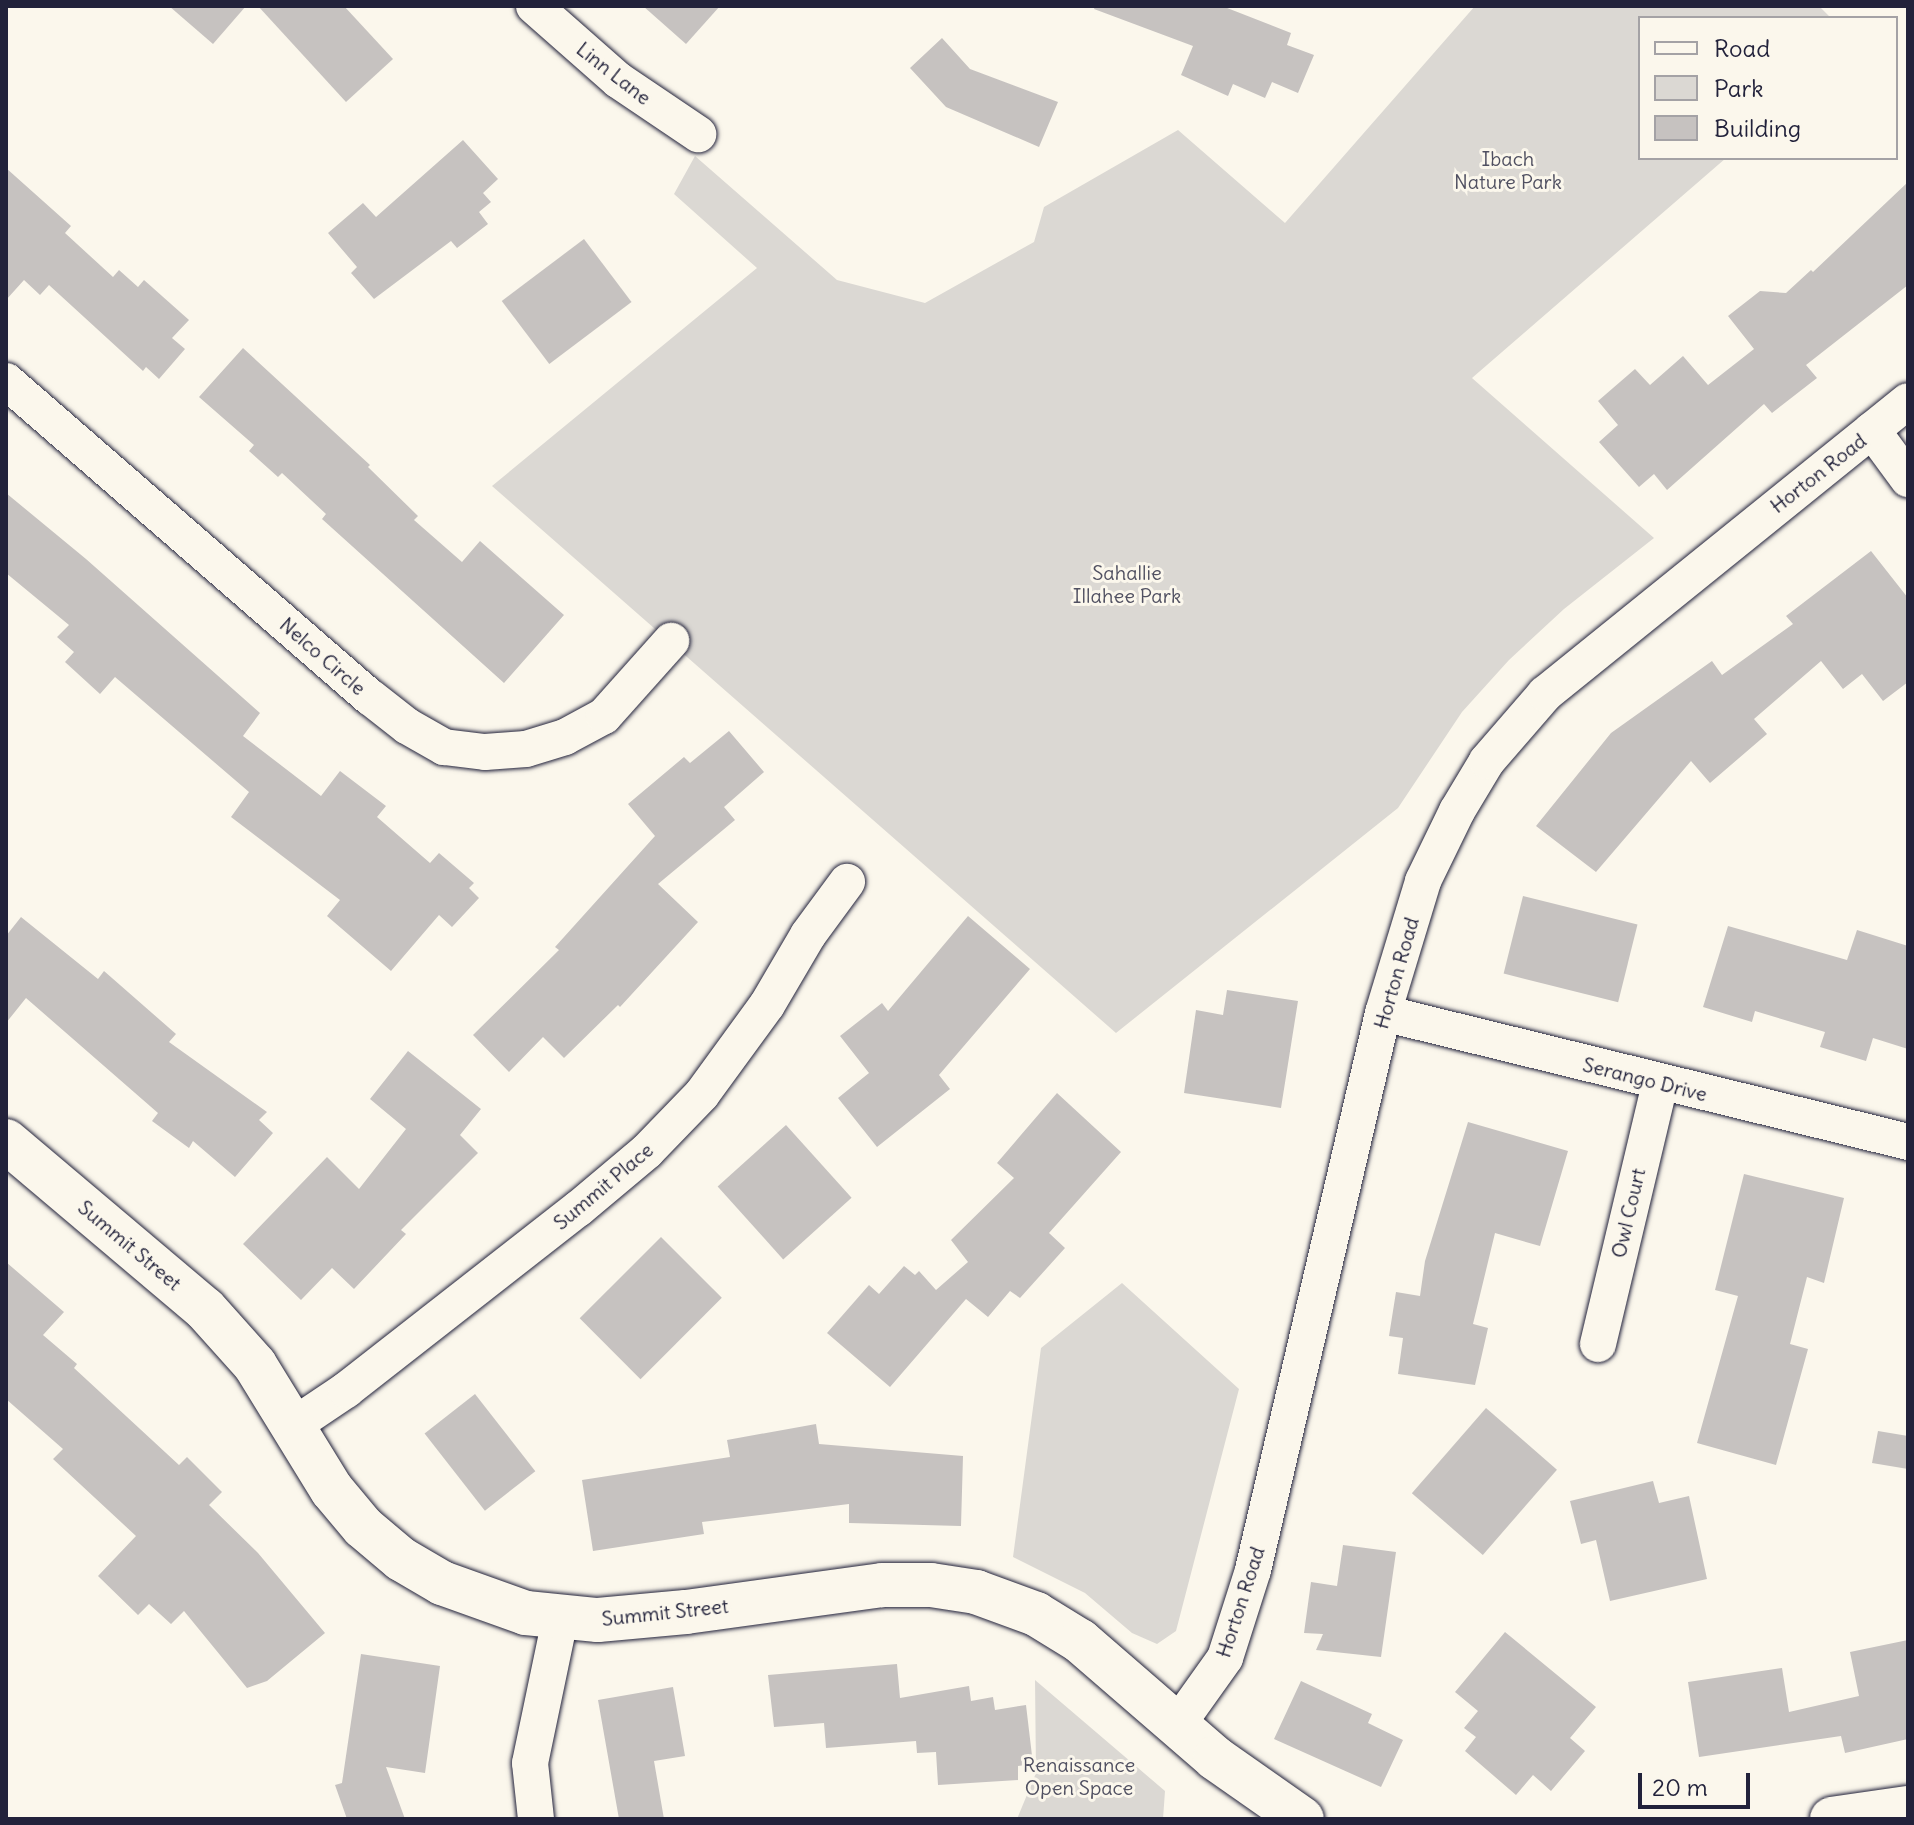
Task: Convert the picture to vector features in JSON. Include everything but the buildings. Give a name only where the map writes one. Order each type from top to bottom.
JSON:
[{"type":"street","name":"Linn Lane","points":[[534,6],[618,80],[698,134]]},
{"type":"street","name":"Nelco Circle","points":[[6,381],[370,697],[407,726],[444,747],[485,752],[526,749],[565,737],[604,716],[671,641]]},
{"type":"street","name":"Horton Road","points":[[1178,1724],[1225,1658],[1253,1570],[1383,1013],[1423,881],[1457,811],[1487,761],[1545,694],[1908,401]]},
{"type":"street","points":[[1872,430],[1908,479]]},
{"type":"street","name":"Summit Place","points":[[294,1425],[346,1390],[578,1209],[647,1151],[702,1094],[767,1005],[808,935],[847,882]]},
{"type":"street","name":"Serango Drive","points":[[1383,1013],[1908,1142]]},
{"type":"street","name":"Owl Court","points":[[1598,1344],[1660,1083]]},
{"type":"street","name":"Summit Street","points":[[6,1141],[205,1309],[255,1365],[346,1507],[363,1527],[401,1559],[467,1595],[560,1619],[629,1619],[882,1585],[947,1587],[997,1599],[1058,1626],[1102,1657],[1257,1790],[1302,1819]]},
{"type":"street","points":[[536,1819],[530,1763],[560,1619]]},
{"type":"street","points":[[1832,1819],[1908,1808]]},
{"type":"green space","name":"Sahallie Illahee Park","points":[[1475,6],[1819,6],[1829,16],[1638,16],[1638,160],[1724,160],[1472,378],[1654,538],[1564,609],[1509,660],[1462,712],[1398,808],[1116,1033],[492,486],[757,268],[674,194],[695,156],[837,280],[925,303],[1034,242],[1044,207],[1178,130],[1285,223]]},
{"type":"green space","points":[[1122,1283],[1239,1389],[1176,1631],[1157,1644],[1132,1633],[1085,1593],[1013,1557],[1041,1348]]},
{"type":"green space","name":"Renaissance Open Space","points":[[1035,1680],[1165,1791],[1163,1819],[1017,1819],[1036,1773]]},
{"type":"park label","name":"Ibach Nature Park","points":[[1508,170]]}]
